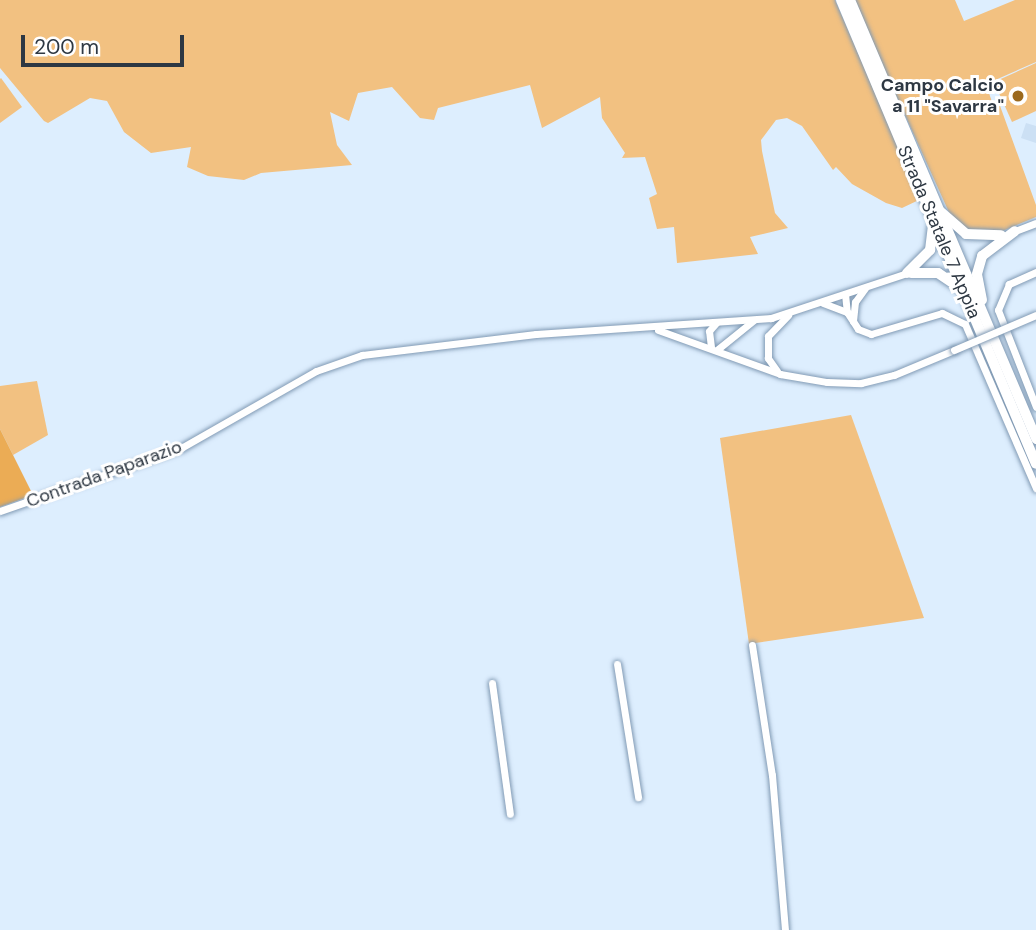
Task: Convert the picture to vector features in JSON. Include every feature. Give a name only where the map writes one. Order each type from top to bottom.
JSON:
[{"type":"highway","name":"Strada Statale 7 Appia","points":[[841,0],[1036,464]]},
{"type":"highway","name":"Strada Statale 7 Appia","points":[[850,0],[1036,439]]},
{"type":"highway","points":[[906,273],[926,258],[933,241],[922,190]]},
{"type":"highway","points":[[937,206],[966,234],[987,238],[1015,231]]},
{"type":"highway","points":[[988,326],[978,285],[979,265],[989,247],[1015,231]]},
{"type":"highway","points":[[906,273],[949,277],[973,313]]},
{"type":"street","points":[[1015,231],[1036,223]]},
{"type":"street","points":[[1036,272],[1009,284],[998,310],[1036,407]]},
{"type":"street","name":"Contrada Paparazio","points":[[0,511],[181,448],[316,371],[362,355],[436,344],[756,319],[822,303],[906,273]]},
{"type":"street","points":[[850,312],[866,287]]},
{"type":"street","points":[[845,294],[853,322],[865,332],[877,335],[942,313],[965,324],[1036,488]]},
{"type":"street","points":[[822,303],[850,312]]},
{"type":"street","points":[[780,374],[768,358],[768,336],[792,312]]},
{"type":"street","points":[[650,328],[714,348],[780,374],[861,383],[894,375],[1036,314]]},
{"type":"street","points":[[714,348],[756,319]]},
{"type":"street","points":[[714,348],[709,331],[716,323]]},
{"type":"street","points":[[752,645],[772,775],[785,930]]},
{"type":"street","points":[[617,664],[638,797]]},
{"type":"street","points":[[492,683],[510,814]]},
{"type":"shaded area","points":[[0,0],[835,0],[921,199],[902,208],[886,203],[852,184],[836,167],[833,170],[802,126],[787,118],[776,120],[761,140],[762,151],[775,213],[788,228],[750,237],[758,254],[677,263],[674,227],[657,229],[649,198],[657,194],[645,157],[622,158],[625,153],[602,118],[600,97],[542,128],[530,85],[438,108],[434,120],[420,118],[392,87],[358,93],[349,121],[330,112],[337,145],[352,165],[261,173],[244,180],[208,176],[187,167],[191,147],[151,153],[124,132],[107,101],[90,98],[48,123],[44,121],[0,68]]},
{"type":"shaded area","points":[[853,0],[955,0],[964,21],[1015,0],[1036,0],[1036,62],[993,81],[995,87],[988,90],[993,105],[999,103],[1036,205],[1036,217],[993,235],[969,233],[952,219]]},
{"type":"shaded area","name":"Campo Calcio a 11 \"Savarra\"","points":[[1036,63],[1036,111],[1012,122],[994,82]]},
{"type":"shaded area","points":[[0,79],[22,107],[0,123]]},
{"type":"shaded area","points":[[1026,123],[1036,126],[1036,143],[1021,138]]},
{"type":"shaded area","points":[[37,381],[48,435],[13,455],[0,429],[0,386]]},
{"type":"shaded area","points":[[851,415],[924,618],[749,644],[720,438]]},
{"type":"shaded area","points":[[0,429],[33,495],[0,507]]},
{"type":"place","name":"Campo Calcio a 11 \"Savarra\"","points":[[1018,96]]}]
